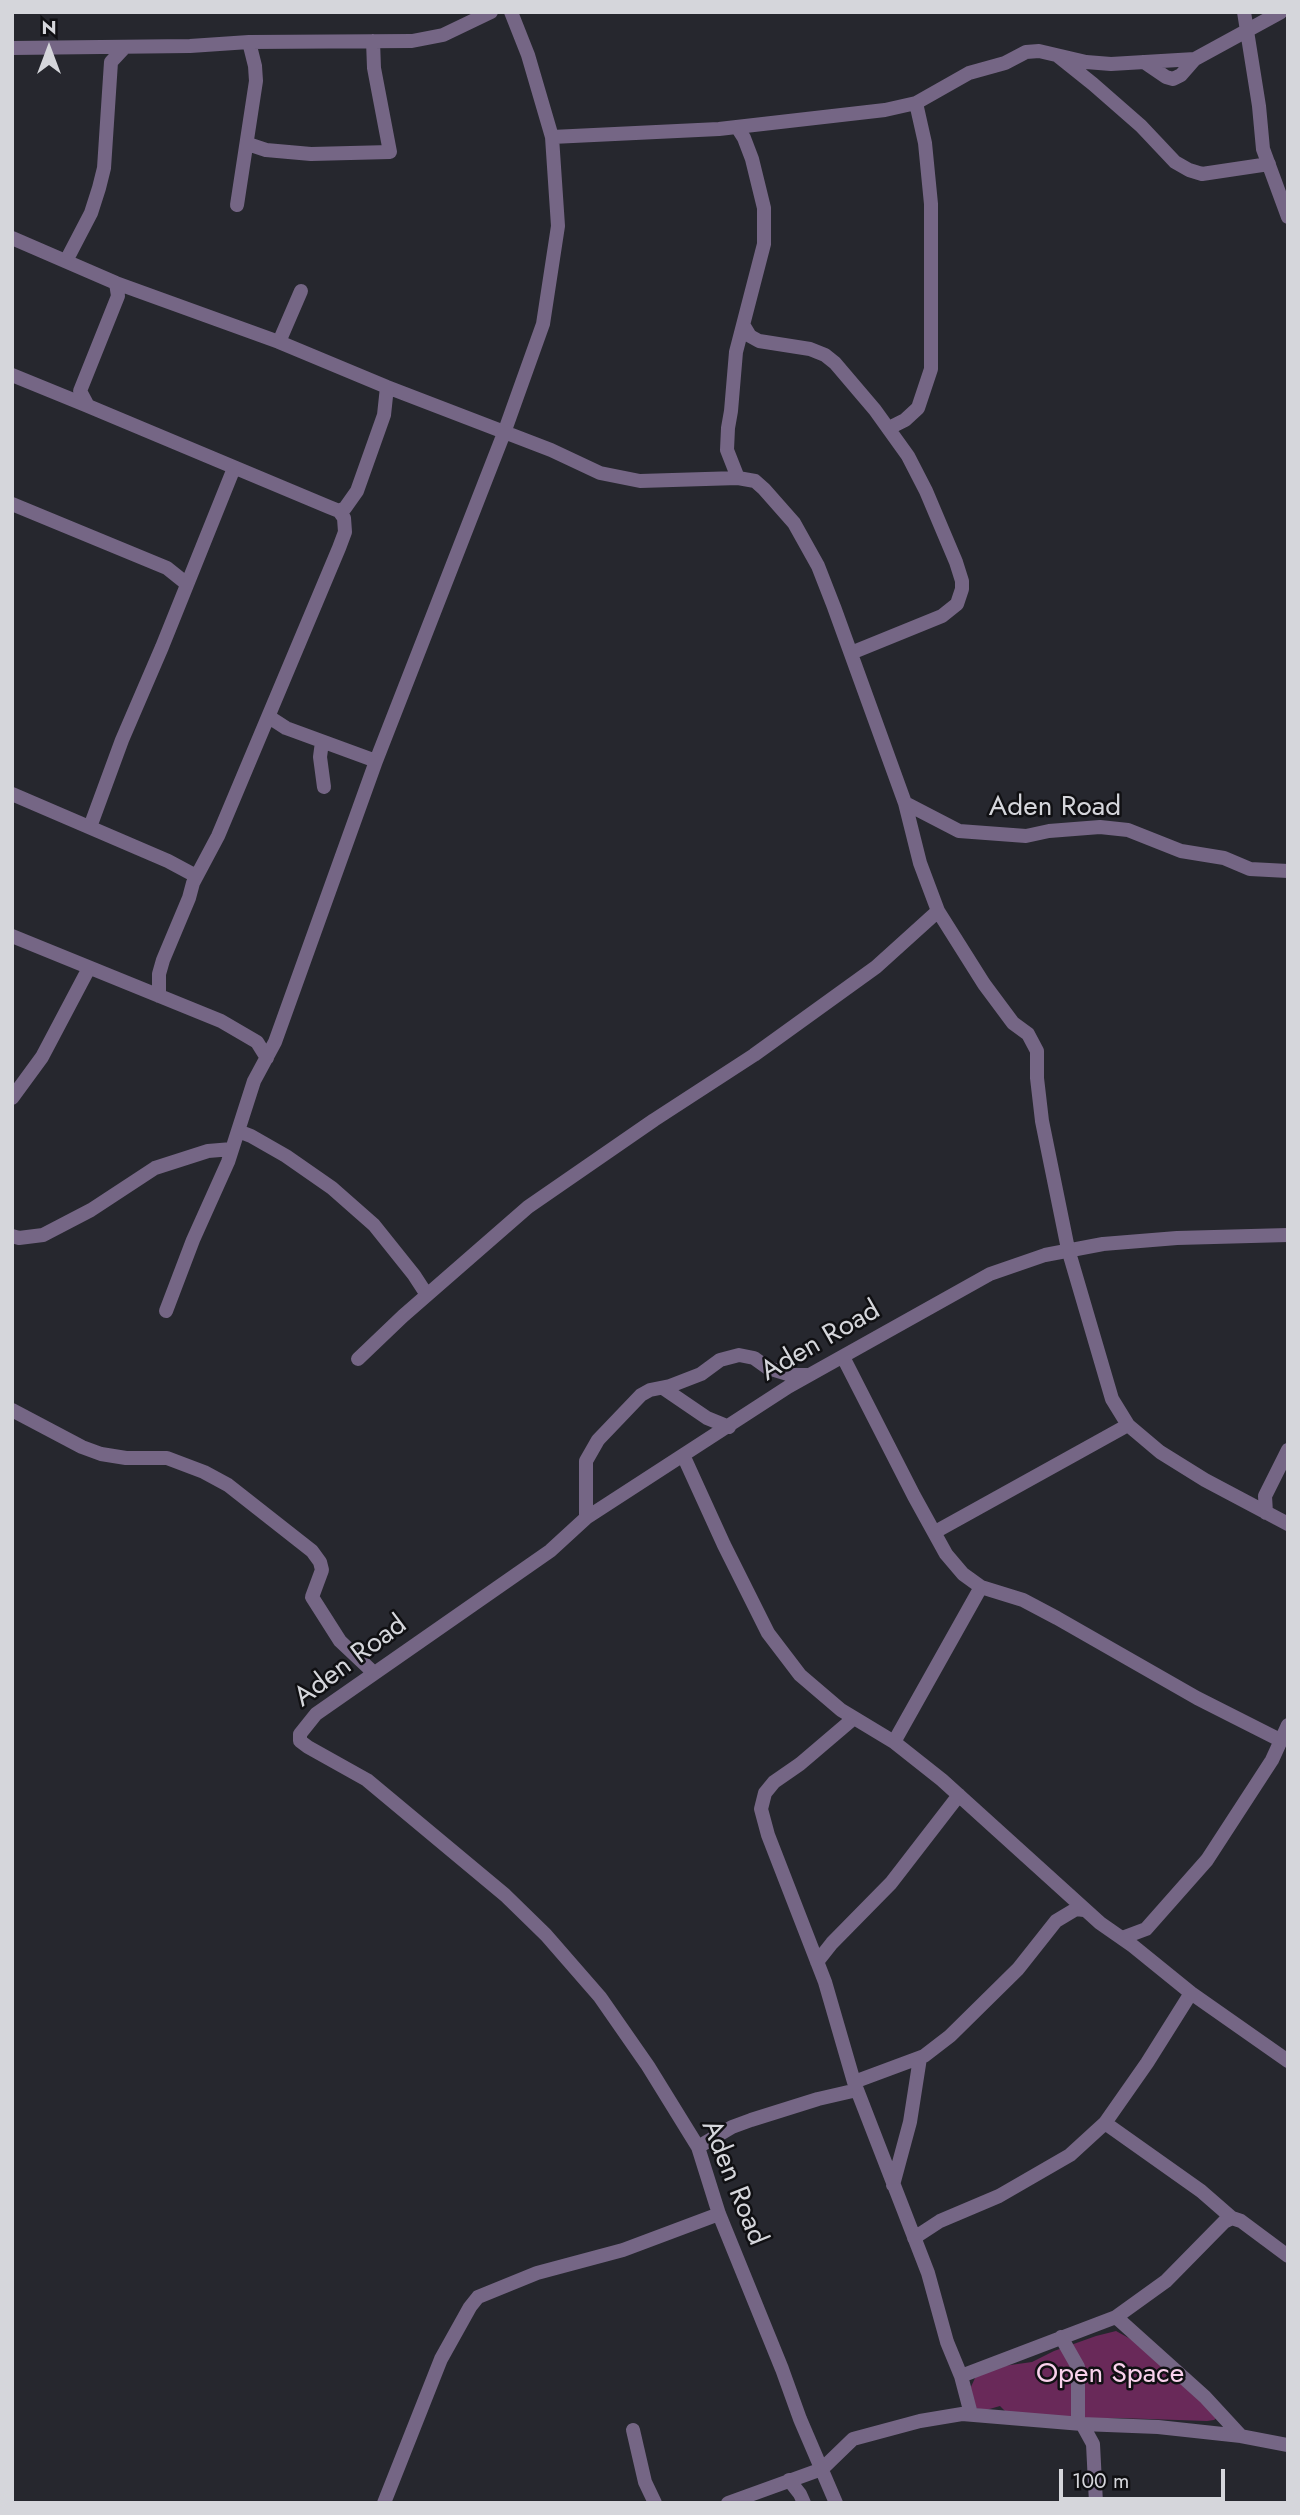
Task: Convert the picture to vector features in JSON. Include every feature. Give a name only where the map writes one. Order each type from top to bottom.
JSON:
[{"type":"street","points":[[12,48],[412,41],[443,35],[491,12]]},
{"type":"street","points":[[166,1311],[232,1149],[254,1081],[280,1030],[376,761],[504,433],[543,324],[558,226],[552,138],[528,55],[511,12]]},
{"type":"street","points":[[1244,12],[1263,149],[1288,217]]},
{"type":"street","points":[[552,138],[737,127],[885,110],[916,103],[970,73],[1005,63],[1026,52],[1054,53],[1086,62],[1144,62],[1166,78],[1173,79],[1181,75],[1195,59],[1281,12]]},
{"type":"street","points":[[248,144],[267,150],[298,154],[354,155],[390,152],[374,68],[373,41]]},
{"type":"street","points":[[237,205],[256,81],[256,66],[249,42]]},
{"type":"street","points":[[66,261],[92,213],[104,168],[111,62],[125,47]]},
{"type":"street","points":[[1054,53],[1141,126],[1175,162],[1189,170],[1202,174],[1269,164]]},
{"type":"street","points":[[888,428],[905,420],[919,408],[928,384],[932,361],[931,204],[925,143],[916,103]]},
{"type":"street","points":[[737,127],[752,159],[764,208],[764,244],[736,352],[728,428],[727,450],[731,466],[738,478]]},
{"type":"street","points":[[12,238],[116,283],[279,342],[619,479],[640,481],[738,478],[755,481],[764,489],[794,523],[818,566],[905,803],[920,863],[938,911],[984,984],[1013,1023],[1028,1034],[1037,1051],[1042,1121],[1068,1249],[1112,1399],[1128,1425],[1160,1452],[1205,1480],[1288,1524]]},
{"type":"street","points":[[88,405],[80,391],[118,296],[116,283]]},
{"type":"street","points":[[279,342],[301,291]]},
{"type":"street","points":[[744,326],[750,336],[760,341],[810,349],[825,355],[850,380],[908,456],[956,562],[962,581],[957,604],[942,616],[851,653]]},
{"type":"street","points":[[12,375],[339,511],[344,519],[345,532],[339,548],[218,836],[196,876],[163,960],[159,974],[159,996]]},
{"type":"street","points":[[339,511],[350,504],[367,468],[384,415],[387,387]]},
{"type":"street","points":[[90,827],[122,740],[234,468]]},
{"type":"street","points":[[12,504],[167,568],[187,584]]},
{"type":"street","points":[[269,717],[286,728],[376,761]]},
{"type":"street","points":[[322,742],[320,757],[324,787]]},
{"type":"street","points":[[12,794],[168,861],[196,876]]},
{"type":"street","name":"Aden Road","points":[[905,803],[959,831],[1026,836],[1049,831],[1100,827],[1128,830],[1181,851],[1224,858],[1250,869],[1288,871]]},
{"type":"street","points":[[358,1359],[528,1207],[754,1055],[876,967],[938,911]]},
{"type":"street","points":[[12,936],[221,1021],[257,1042],[267,1058]]},
{"type":"street","points":[[12,1098],[42,1057],[89,968]]},
{"type":"street","points":[[238,1131],[286,1156],[332,1188],[374,1225],[427,1295]]},
{"type":"street","points":[[12,1236],[19,1238],[43,1235],[90,1210],[155,1168],[208,1151],[232,1149]]},
{"type":"street","name":"Aden Road","points":[[836,2503],[719,2214],[698,2147],[648,2066],[600,1997],[546,1935],[482,1874],[367,1780],[300,1741],[303,1729],[316,1714],[542,1556],[586,1518],[809,1375],[990,1274],[1068,1249],[1177,1238],[1288,1235]]},
{"type":"street","points":[[586,1518],[586,1461],[598,1440],[634,1400],[650,1390],[701,1374],[720,1360],[738,1355],[754,1358],[768,1368],[791,1375],[809,1375]]},
{"type":"street","points":[[843,1357],[946,1554],[963,1574],[981,1587],[1023,1600],[1208,1704],[1282,1741]]},
{"type":"street","points":[[663,1388],[707,1418],[729,1427]]},
{"type":"street","points":[[12,1410],[82,1447],[101,1454],[126,1458],[167,1458],[204,1472],[228,1485],[312,1551],[322,1570],[312,1597],[340,1641],[374,1673]]},
{"type":"street","points":[[935,1532],[1128,1425]]},
{"type":"street","points":[[1266,1513],[1265,1496],[1288,1450]]},
{"type":"street","points":[[683,1455],[768,1633],[800,1675],[841,1710],[894,1742],[959,1795],[1084,1910],[1191,1993],[1288,2061]]},
{"type":"street","points":[[894,1742],[981,1587]]},
{"type":"street","points":[[854,1718],[800,1765],[774,1782],[761,1801],[761,1809],[768,1835],[817,1962],[856,2086],[928,2273],[971,2414]]},
{"type":"street","points":[[1139,1951],[1146,1929],[1207,1860],[1272,1760],[1288,1725]]},
{"type":"street","points":[[817,1962],[891,1883],[959,1795]]},
{"type":"street","points":[[1056,1921],[1065,1891]]},
{"type":"street","points":[[698,2147],[732,2127],[856,2086],[920,2058],[950,2036],[1018,1969],[1056,1921],[1076,1909],[1084,1910]]},
{"type":"street","points":[[1122,1938],[1146,1929]]},
{"type":"street","points":[[914,2238],[940,2221],[999,2196],[1070,2155],[1105,2123],[1191,1993]]},
{"type":"street","points":[[892,2185],[912,2114],[920,2058]]},
{"type":"street","points":[[1105,2123],[1201,2191],[1232,2218],[1241,2221],[1288,2256]]},
{"type":"street","points":[[384,2503],[442,2359],[478,2297],[537,2273],[623,2250],[719,2214]]},
{"type":"street","points":[[961,2376],[1116,2317],[1167,2281],[1224,2222],[1232,2218]]},
{"type":"street","points":[[1116,2317],[1205,2397],[1241,2436]]},
{"type":"street","points":[[1061,2337],[1078,2367],[1080,2424],[1093,2444],[1096,2503]]},
{"type":"street","points":[[729,2503],[822,2469],[853,2439],[920,2421],[971,2414],[1080,2424],[1158,2427],[1241,2436],[1288,2445]]},
{"type":"street","points":[[633,2430],[645,2482],[655,2503]]},
{"type":"street","points":[[789,2480],[804,2503]]},
{"type":"green space","name":"Open Space","points":[[1116,2331],[1154,2352],[1220,2415],[1207,2421],[1012,2418],[1000,2406],[986,2410],[974,2408],[970,2389],[982,2369],[1032,2362],[1054,2351]]}]
